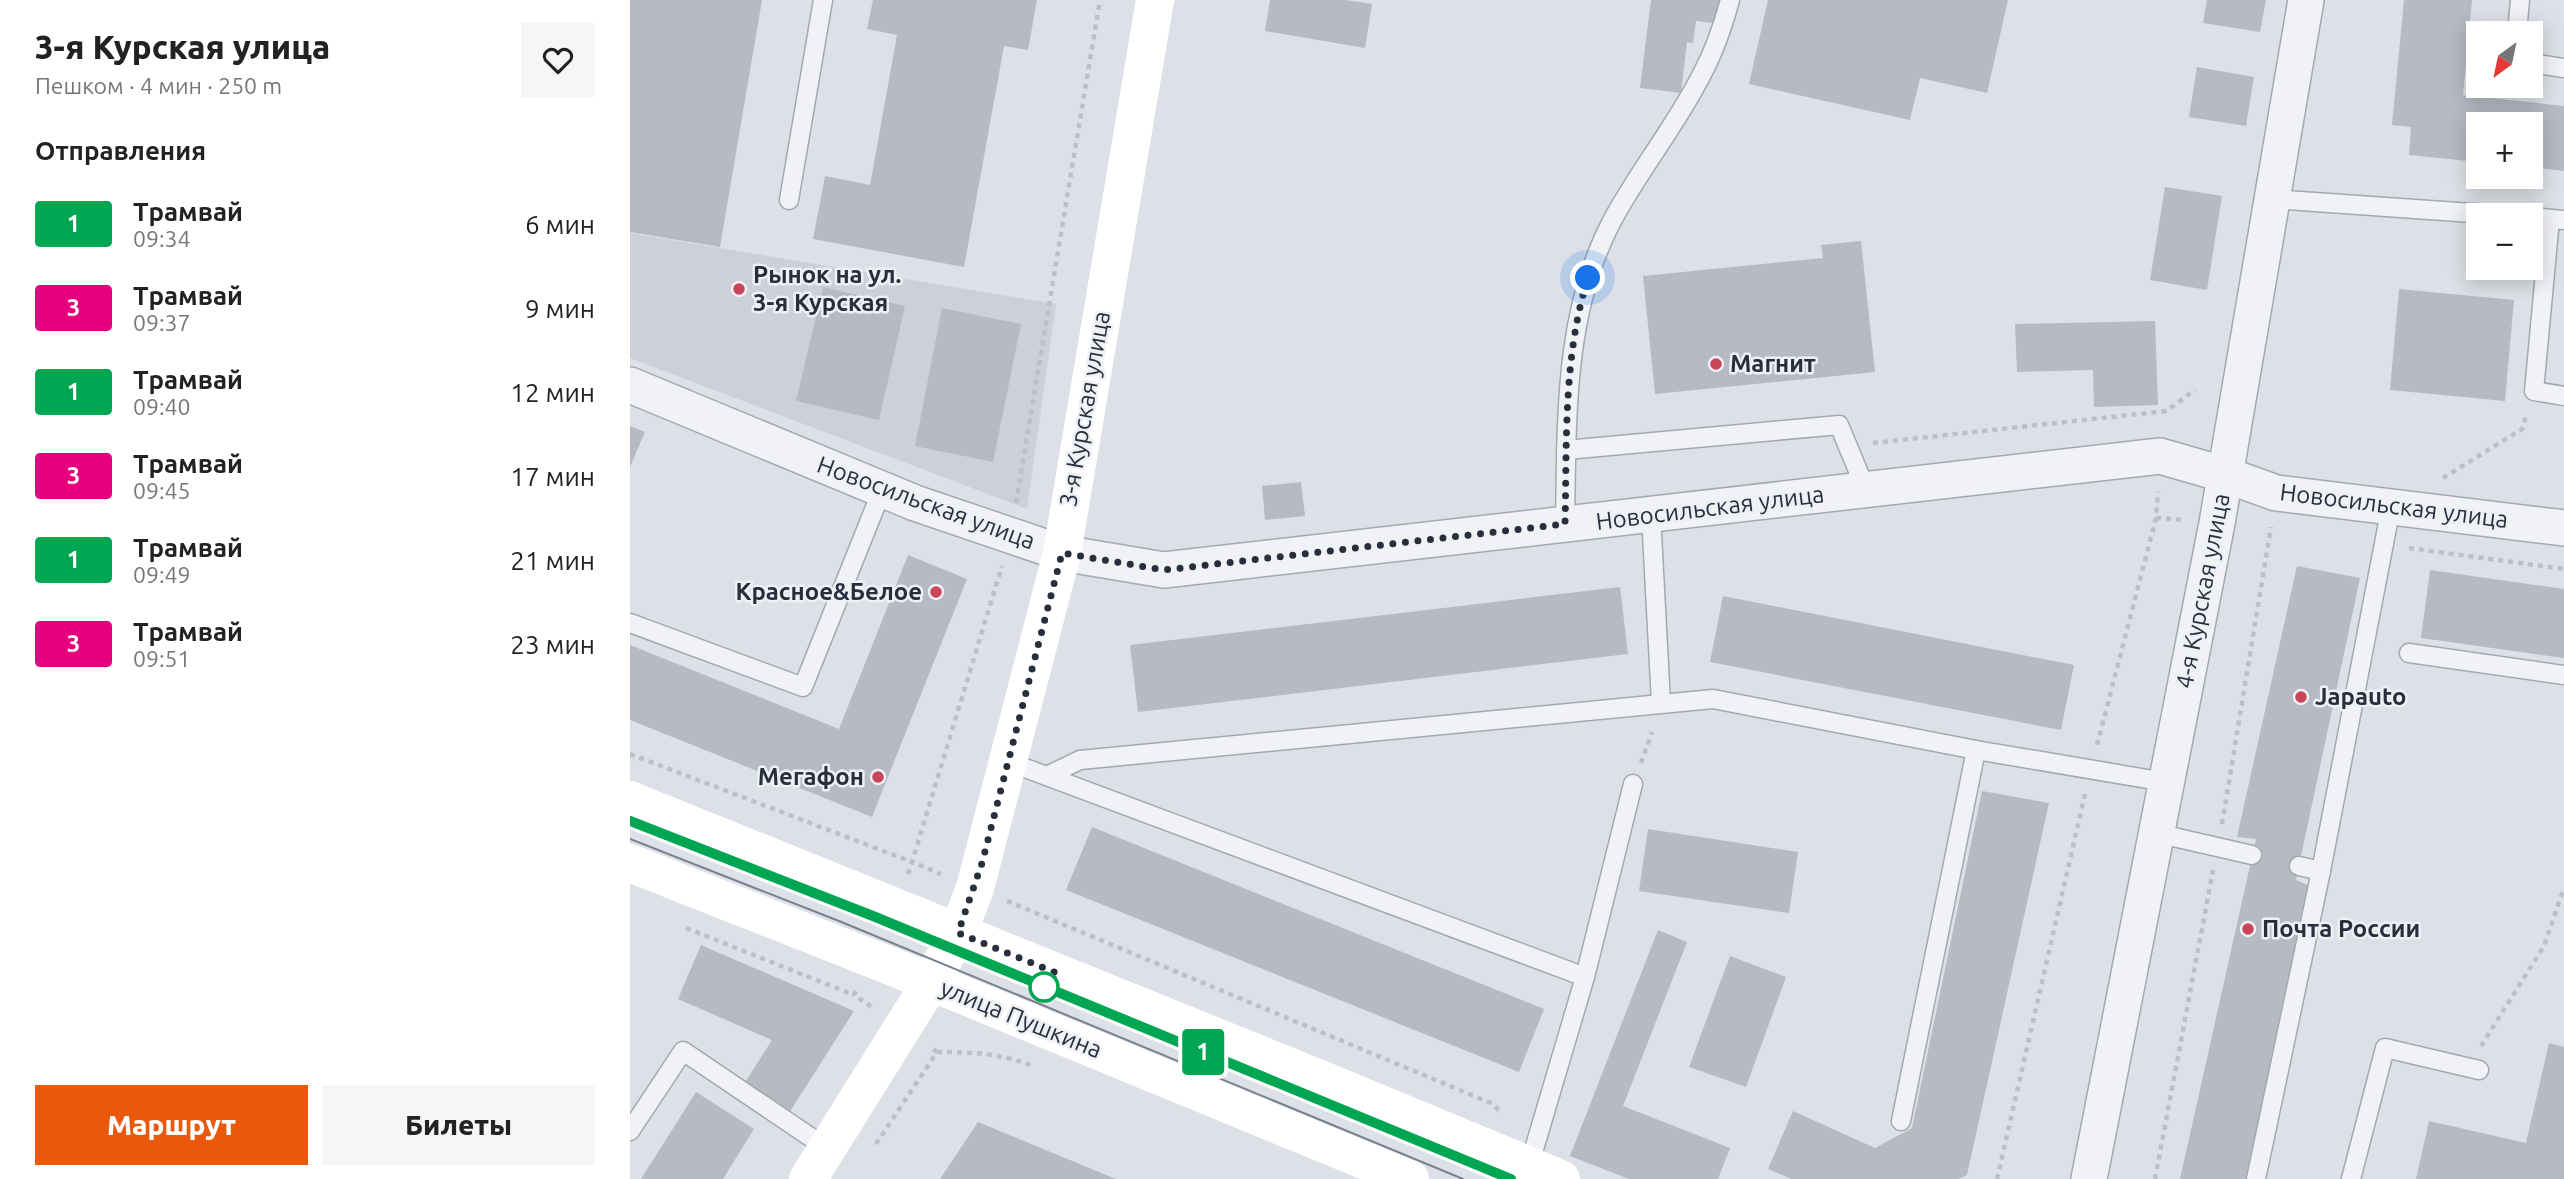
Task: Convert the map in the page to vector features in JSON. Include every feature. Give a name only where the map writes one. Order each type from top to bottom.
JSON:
[{"type":"main road","name":"3-я Курская улица","points":[[818,1164],[931,982],[958,933],[975,888],[1062,553],[1155,0]]},
{"type":"main road","points":[[630,800],[1545,1172]]},
{"type":"main road","name":"улица Пушкина","points":[[630,863],[931,982],[1410,1179]]},
{"type":"street","name":"4-я Курская улица","points":[[2088,1179],[2226,475],[2306,0]]},
{"type":"street","name":"Новосильская улица","points":[[630,385],[882,490],[1062,553],[1164,570],[2160,456],[2276,493],[2564,528]]},
{"type":"lane","points":[[789,200],[823,0]]},
{"type":"lane","points":[[1565,524],[1566,450],[1574,342],[1583,295],[1594,260],[1613,220],[1702,76],[1719,38],[1730,0]]},
{"type":"lane","points":[[2517,21],[2520,0]]},
{"type":"lane","points":[[2543,65],[2564,68]]},
{"type":"lane","points":[[2273,200],[2466,213]]},
{"type":"lane","points":[[2557,219],[2534,391],[2564,396]]},
{"type":"lane","points":[[1566,450],[1839,425],[1866,490]]},
{"type":"lane","points":[[630,622],[803,687],[882,490]]},
{"type":"lane","points":[[2256,1179],[2321,871],[2391,507]]},
{"type":"lane","points":[[1651,515],[1661,703]]},
{"type":"lane","points":[[2409,653],[2564,674]]},
{"type":"lane","points":[[1047,776],[1080,760],[1713,699],[1976,750],[2165,782]]},
{"type":"lane","points":[[1901,1121],[1976,750]]},
{"type":"lane","points":[[1009,762],[1586,977]]},
{"type":"lane","points":[[1545,1172],[1586,977],[1633,784]]},
{"type":"lane","points":[[2156,833],[2252,855]]},
{"type":"lane","points":[[2299,866],[2321,871]]},
{"type":"lane","points":[[2351,1179],[2385,1048],[2473,1069]]},
{"type":"lane","points":[[630,1131],[683,1051],[818,1164]]},
{"type":"path","points":[[1848,445],[2166,411],[2195,390]]},
{"type":"path","points":[[2436,483],[2522,429],[2534,391]]},
{"type":"path","points":[[1997,1179],[2091,770],[2157,518],[2159,485]]},
{"type":"path","points":[[2157,518],[2188,521]]},
{"type":"path","points":[[2271,527],[2283,529]]},
{"type":"path","points":[[2384,544],[2564,569]]},
{"type":"path","points":[[1633,784],[1661,703]]},
{"type":"path","points":[[2473,1069],[2544,946],[2564,888]]},
{"type":"path","points":[[680,925],[854,995]]},
{"type":"path","points":[[937,1052],[975,1052],[1017,1060],[1042,1070]]},
{"type":"shaded area","points":[[630,233],[1056,304],[1027,509],[630,358]]},
{"type":"building","points":[[630,0],[762,0],[720,247],[630,232]]},
{"type":"building","points":[[873,0],[1037,0],[1028,50],[1004,46],[964,267],[813,239],[825,176],[870,185],[897,35],[867,29]]},
{"type":"building","points":[[1270,0],[1345,0],[1372,4],[1365,48],[1265,31]]},
{"type":"building","points":[[1651,0],[1724,0],[1721,24],[1696,21],[1693,43],[1687,42],[1681,93],[1640,88]]},
{"type":"building","points":[[1768,0],[2008,0],[1987,93],[1920,78],[1910,120],[1749,84]]},
{"type":"building","points":[[2207,0],[2266,0],[2260,32],[2203,23]]},
{"type":"building","points":[[2404,0],[2472,0],[2470,21],[2466,21],[2463,95],[2466,98],[2564,106],[2564,171],[2543,169],[2543,112],[2466,112],[2466,161],[2409,155],[2411,127],[2392,125]]},
{"type":"building","points":[[2197,67],[2254,77],[2246,126],[2189,117]]},
{"type":"building","points":[[2165,187],[2222,196],[2207,290],[2150,280]]},
{"type":"building","points":[[1861,241],[1875,372],[1655,394],[1643,276],[1823,258],[1821,245]]},
{"type":"building","points":[[823,287],[905,306],[879,420],[796,401]]},
{"type":"building","points":[[2399,289],[2514,300],[2505,401],[2390,390]]},
{"type":"building","points":[[942,308],[1021,324],[993,462],[915,446]]},
{"type":"building","points":[[2155,321],[2158,405],[2094,407],[2093,370],[2017,372],[2015,324]]},
{"type":"building","points":[[630,426],[645,432],[630,467]]},
{"type":"building","points":[[1301,482],[1305,516],[1265,520],[1262,486]]},
{"type":"building","points":[[908,555],[967,579],[872,817],[630,720],[630,645],[839,729]]},
{"type":"building","points":[[2297,566],[2360,578],[2296,880],[2308,885],[2246,1179],[2180,1179],[2256,839],[2237,837]]},
{"type":"building","points":[[2430,570],[2564,589],[2564,658],[2421,638]]},
{"type":"building","points":[[1620,587],[1628,654],[1138,712],[1130,645]]},
{"type":"building","points":[[1723,596],[2074,665],[2061,730],[1710,662]]},
{"type":"building","points":[[1982,791],[2049,803],[1967,1175],[1959,1179],[1791,1179],[1768,1169],[1793,1111],[1875,1148],[1912,1128]]},
{"type":"building","points":[[1092,827],[1544,1009],[1519,1072],[1066,890]]},
{"type":"building","points":[[1648,829],[1798,852],[1789,913],[1639,891]]},
{"type":"building","points":[[1658,930],[1687,942],[1623,1106],[1730,1148],[1718,1179],[1629,1179],[1570,1156]]},
{"type":"building","points":[[701,945],[854,1011],[789,1113],[744,1084],[772,1040],[678,999]]},
{"type":"building","points":[[1730,956],[1786,977],[1746,1087],[1689,1067]]},
{"type":"building","points":[[2549,1043],[2564,1047],[2564,1179],[2416,1179],[2429,1121],[2526,1143]]},
{"type":"building","points":[[696,1092],[754,1129],[723,1179],[641,1179]]},
{"type":"building","points":[[978,1122],[1116,1179],[940,1179]]},
{"type":"tram line","points":[[630,821],[873,916],[1511,1179]]},
{"type":"tram line","name":"1","points":[[630,821],[873,916],[1511,1179]]},
{"type":"tram line","points":[[630,839],[839,921],[1463,1179]]},
{"type":"place","name":"Рынок на ул. 3-я Курская","points":[[739,289]]},
{"type":"place","name":"Магнит","points":[[1716,364]]},
{"type":"place","name":"Красное&Белое","points":[[936,592]]},
{"type":"place","name":"Japauto","points":[[2301,697]]},
{"type":"place","name":"Мегафон","points":[[878,777]]},
{"type":"place","name":"Почта России","points":[[2248,929]]},
{"type":"route","points":[[1044,987],[1059,974],[958,933],[982,863],[1062,553],[1164,570],[1565,524],[1570,383],[1574,342],[1588,278]]}]
